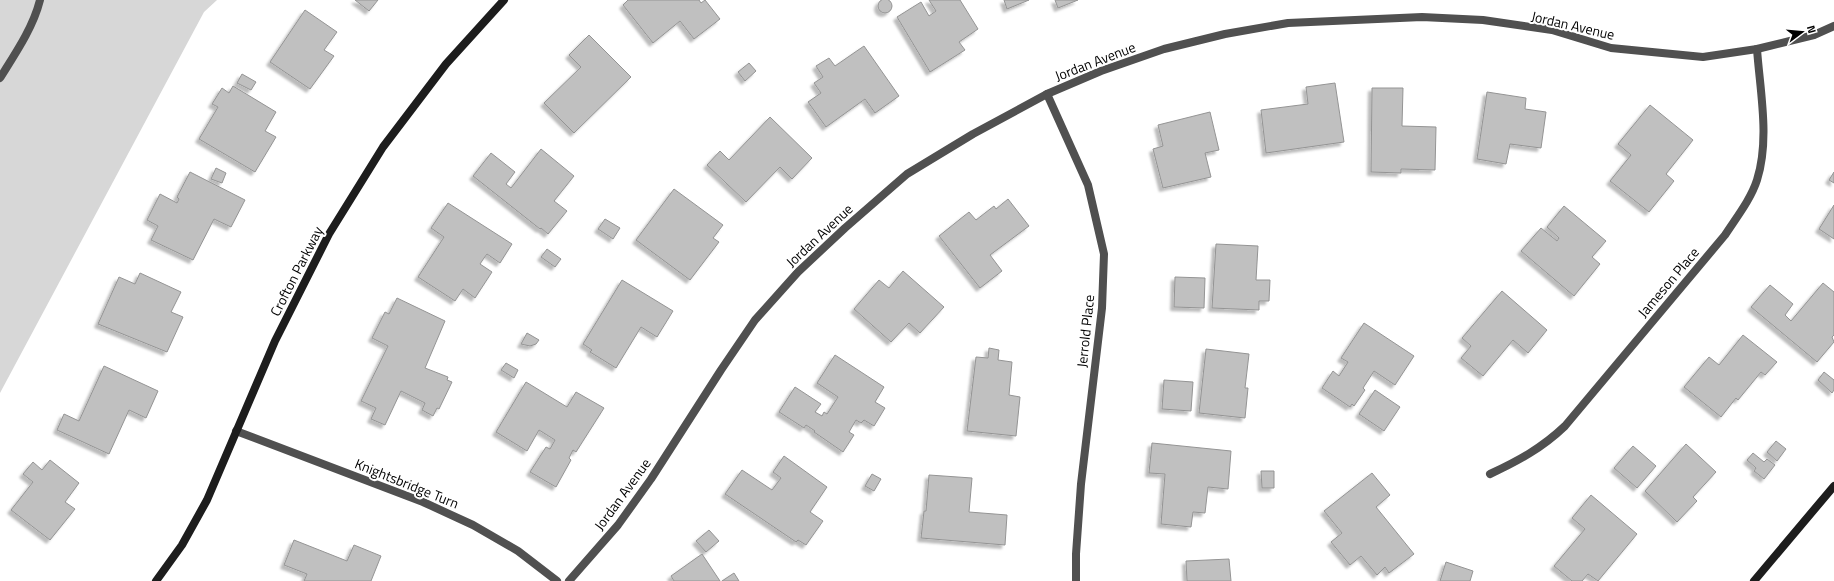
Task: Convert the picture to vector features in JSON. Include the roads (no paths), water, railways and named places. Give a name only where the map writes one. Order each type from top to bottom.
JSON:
[{"type":"street","points":[[0,78],[15,55],[38,11],[40,0]]},
{"type":"street","name":"Crofton Parkway","points":[[156,581],[182,545],[207,500],[275,341],[326,240],[383,147],[446,64],[504,0]]},
{"type":"street","name":"Jordan Avenue","points":[[569,581],[618,525],[651,479],[755,320],[798,272],[845,228],[907,174],[973,134],[1047,94],[1101,71],[1164,49],[1225,34],[1288,23],[1422,17],[1483,20],[1552,30],[1611,48],[1703,57],[1757,49],[1814,35],[1834,26]]},
{"type":"street","name":"Jameson Place","points":[[1490,474],[1523,459],[1546,443],[1565,426],[1725,235],[1744,207],[1757,181],[1762,156],[1763,122],[1757,49]]},
{"type":"street","name":"Jerrold Place","points":[[1047,94],[1088,185],[1104,254],[1102,308],[1081,484],[1076,554],[1076,581]]},
{"type":"street","name":"Knightsbridge Turn","points":[[236,431],[423,502],[473,525],[518,551],[557,581]]},
{"type":"street","points":[[1754,581],[1834,486]]}]
